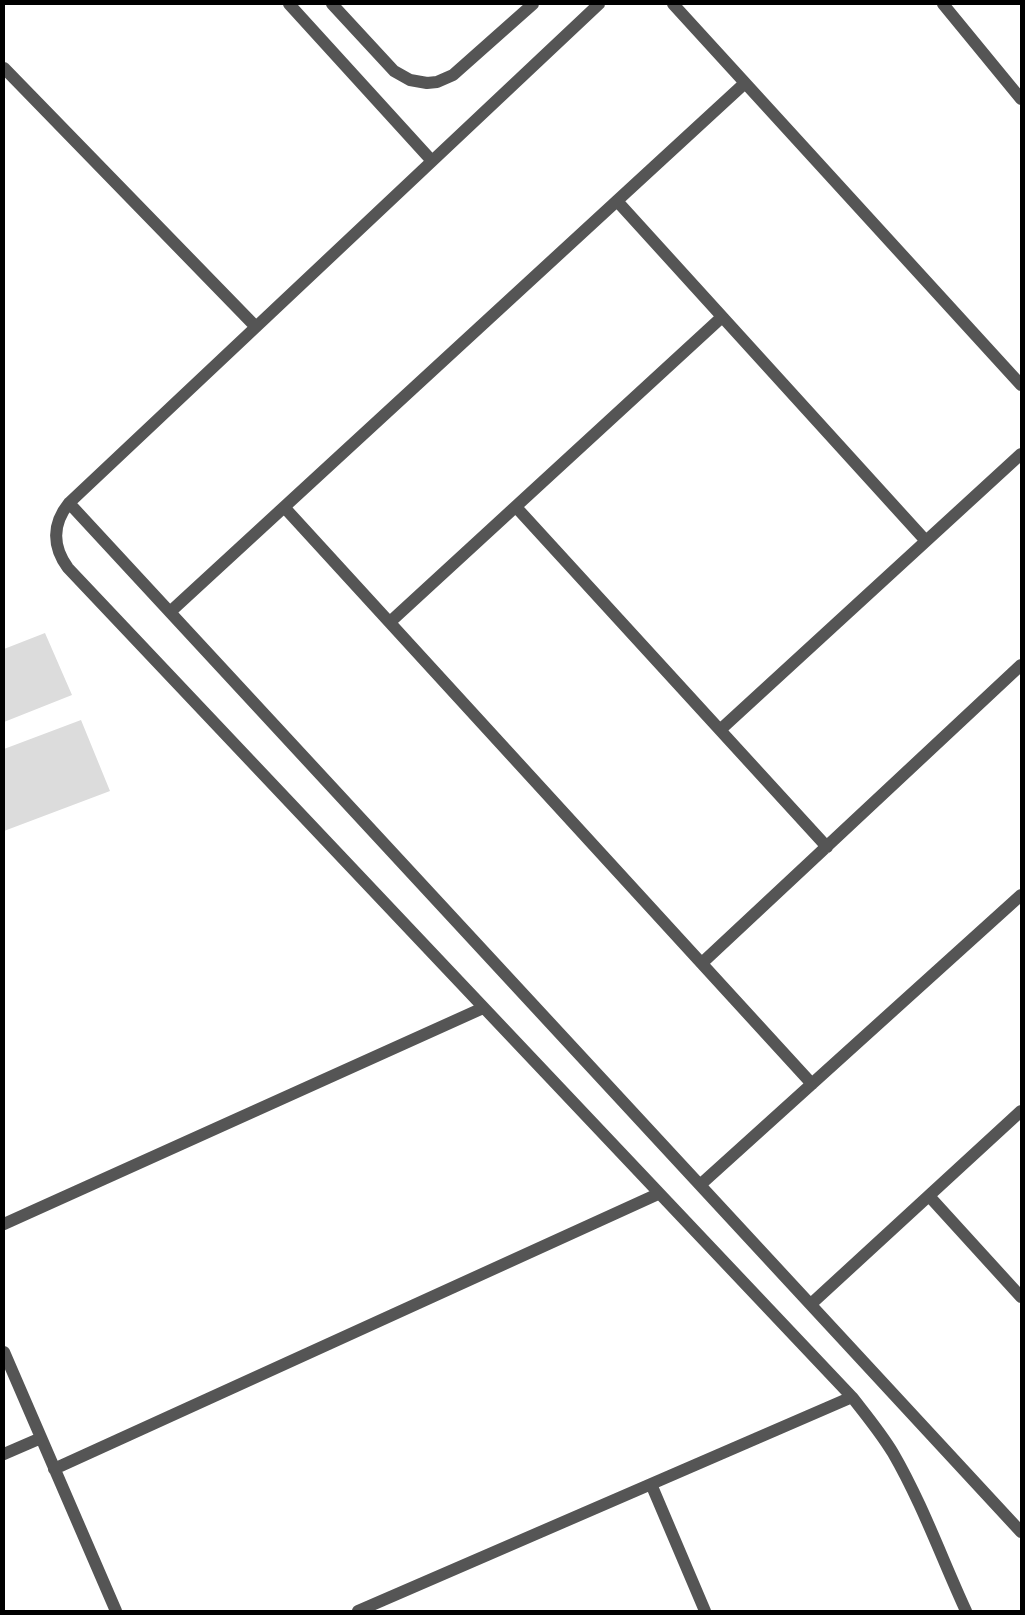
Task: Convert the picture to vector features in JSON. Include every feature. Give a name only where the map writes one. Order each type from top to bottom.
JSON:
[{"type":"street","points":[[289,4],[432,161]]},
{"type":"street","points":[[332,4],[394,71],[410,80],[428,83],[445,80],[460,70],[533,4]]},
{"type":"street","points":[[599,4],[69,503],[63,511],[56,530],[58,550],[68,568],[852,1397],[892,1453],[909,1483],[966,1611]]},
{"type":"street","points":[[673,4],[1021,385]]},
{"type":"street","points":[[943,4],[1021,100]]},
{"type":"street","points":[[4,68],[256,327]]},
{"type":"street","points":[[170,612],[745,83]]},
{"type":"street","points":[[617,201],[926,541]]},
{"type":"street","points":[[390,622],[722,317]]},
{"type":"street","points":[[720,730],[1021,454]]},
{"type":"street","points":[[69,503],[1021,1532]]},
{"type":"street","points":[[284,507],[812,1084]]},
{"type":"street","points":[[516,507],[826,847]]},
{"type":"street","points":[[702,963],[1021,665]]},
{"type":"street","points":[[700,1185],[1021,895]]},
{"type":"street","points":[[4,1224],[483,1008]]},
{"type":"street","points":[[811,1304],[1021,1111]]},
{"type":"street","points":[[54,1469],[658,1194]]},
{"type":"street","points":[[929,1196],[1021,1297]]},
{"type":"street","points":[[4,1352],[116,1611]]},
{"type":"street","points":[[358,1611],[852,1397]]},
{"type":"street","points":[[4,1454],[41,1438]]},
{"type":"street","points":[[651,1484],[705,1611]]},
{"type":"shaded area","points":[[45,633],[72,695],[4,722],[4,649]]},
{"type":"shaded area","points":[[81,720],[110,791],[4,831],[4,749]]}]
